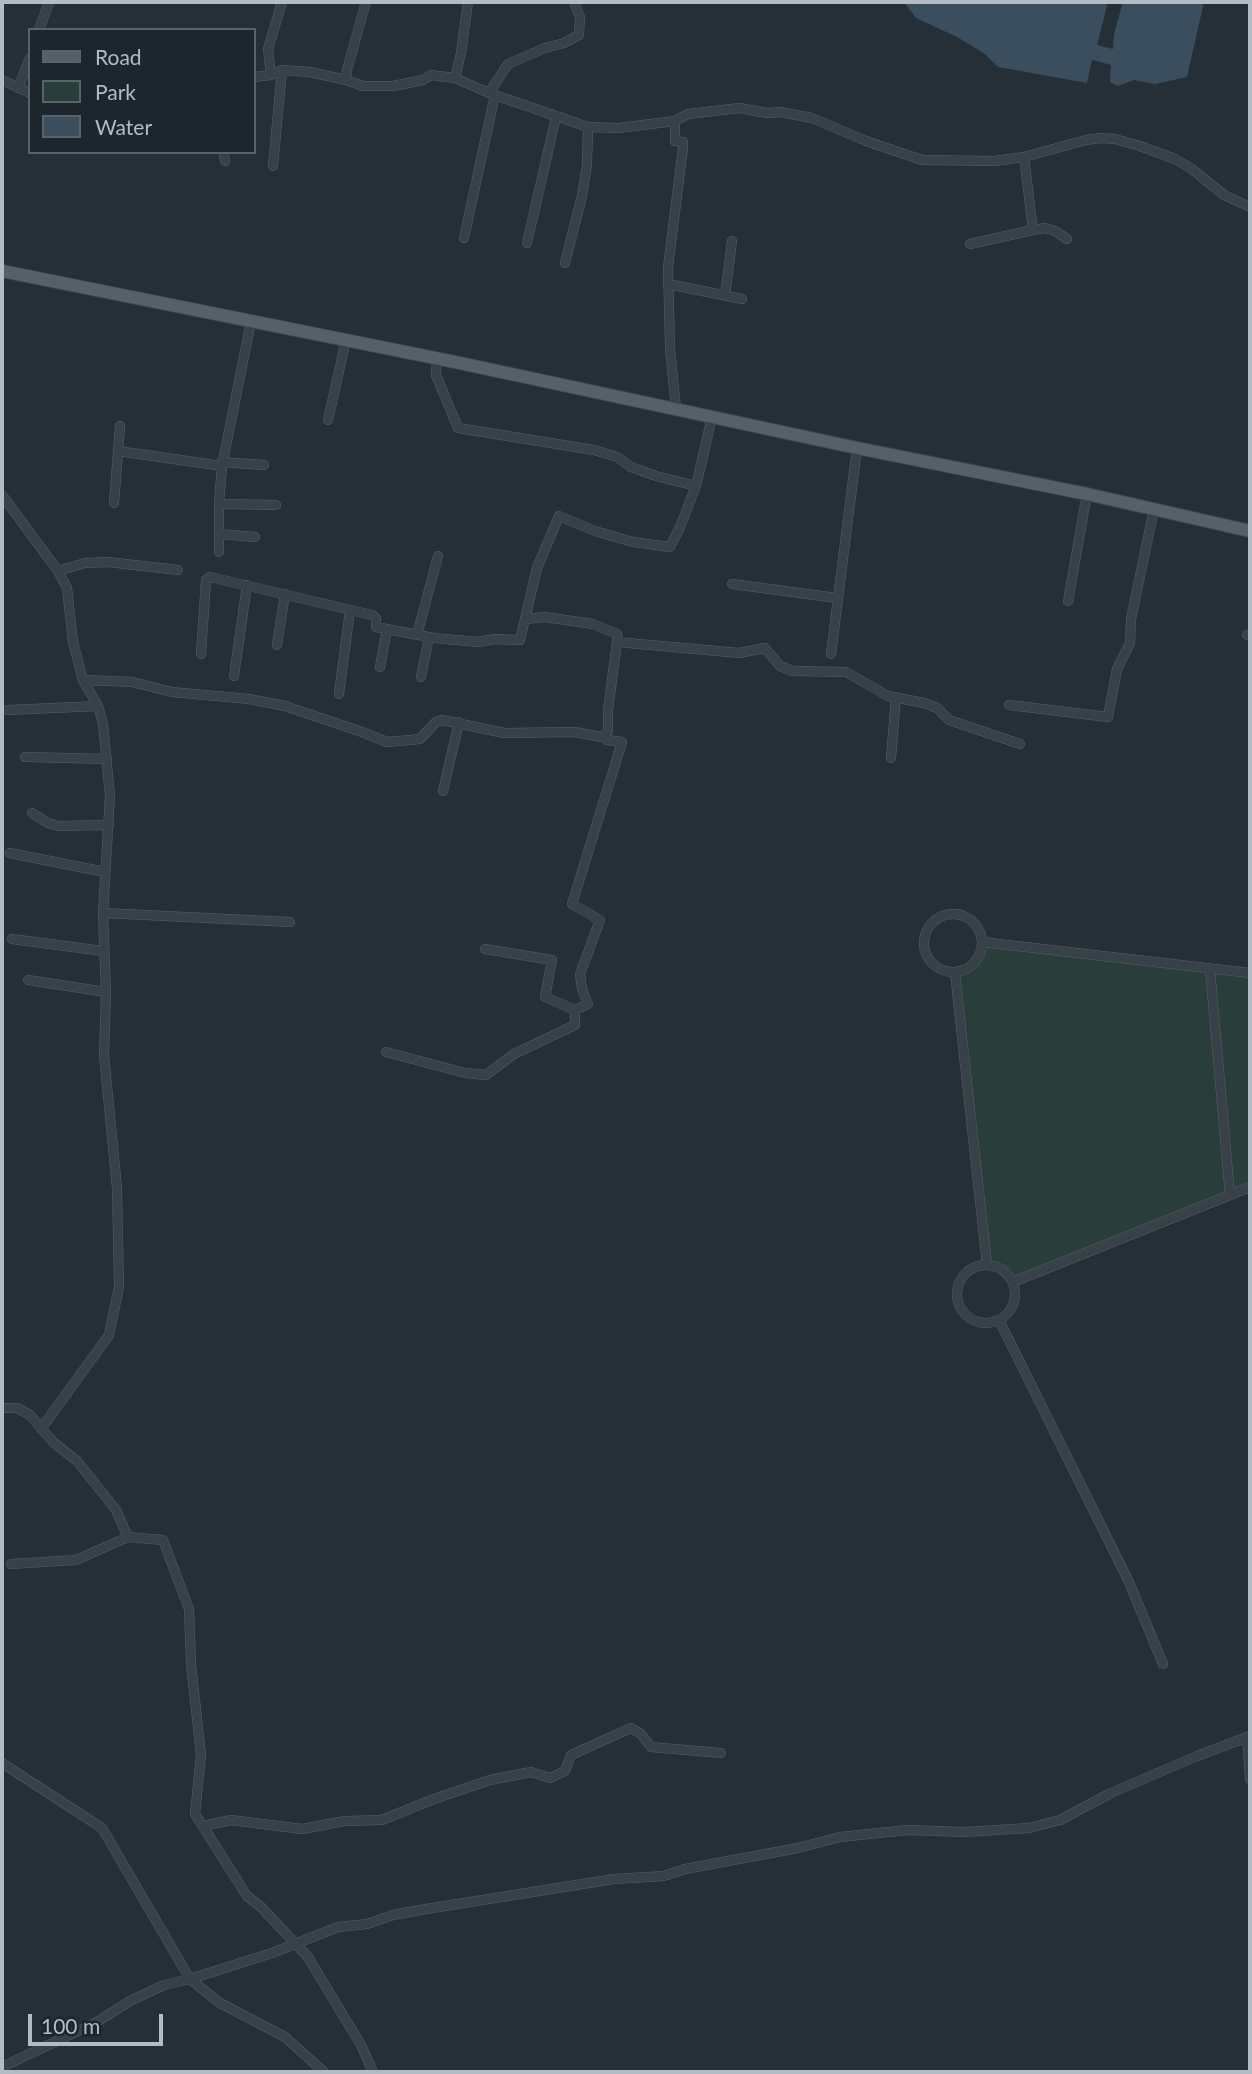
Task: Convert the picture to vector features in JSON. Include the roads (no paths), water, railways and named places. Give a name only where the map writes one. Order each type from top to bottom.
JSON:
[{"type":"main road","points":[[2,271],[346,340],[410,356],[437,358],[1087,494],[1250,531]]},
{"type":"street","points":[[40,28],[49,2]]},
{"type":"street","points":[[271,75],[268,49],[282,2]]},
{"type":"street","points":[[346,80],[366,2]]},
{"type":"street","points":[[455,78],[468,2]]},
{"type":"street","points":[[464,238],[492,94],[508,64],[579,35],[580,17],[574,2]]},
{"type":"street","points":[[18,88],[28,63]]},
{"type":"street","points":[[273,166],[282,70]]},
{"type":"street","points":[[256,77],[282,70],[310,72],[363,86],[393,86],[423,80],[431,75],[455,78],[492,94],[588,127],[618,128],[675,121],[688,114],[739,108],[813,118],[866,141],[922,160],[994,161],[1024,157],[1086,140],[1115,139],[1175,159],[1224,195],[1250,206]]},
{"type":"street","points":[[2,80],[28,92]]},
{"type":"street","points":[[527,243],[556,117]]},
{"type":"street","points":[[675,121],[675,141],[682,142],[684,148],[668,284],[676,409]]},
{"type":"street","points":[[565,264],[576,228],[584,186],[588,127]]},
{"type":"street","points":[[1024,157],[1033,230]]},
{"type":"street","points":[[970,244],[1045,228],[1055,230],[1067,239]]},
{"type":"street","points":[[725,296],[732,241]]},
{"type":"street","points":[[668,284],[742,299]]},
{"type":"street","points":[[219,552],[222,464],[251,322]]},
{"type":"street","points":[[328,420],[346,340]]},
{"type":"street","points":[[437,358],[436,375],[458,428],[594,450],[617,457],[632,467],[656,476],[696,486]]},
{"type":"street","points":[[201,654],[207,578],[214,577],[375,616],[376,627],[429,637],[478,642],[494,639],[520,640],[537,568],[559,516],[620,538],[670,547],[696,486],[712,417]]},
{"type":"street","points":[[114,503],[120,426]]},
{"type":"street","points":[[831,654],[857,448]]},
{"type":"street","points":[[118,451],[222,464],[264,465]]},
{"type":"street","points":[[1068,601],[1087,494]]},
{"type":"street","points":[[2,495],[58,571],[67,588],[73,642],[83,680],[98,706],[103,724],[110,796],[103,913],[106,992],[104,1055],[117,1188],[119,1287],[110,1335],[41,1429]]},
{"type":"street","points":[[219,504],[276,505]]},
{"type":"street","points":[[1009,705],[1108,717],[1116,670],[1130,643],[1130,620],[1154,509]]},
{"type":"street","points":[[220,534],[255,537]]},
{"type":"street","points":[[417,635],[438,556]]},
{"type":"street","points":[[58,571],[85,563],[108,562],[178,570]]},
{"type":"street","points":[[732,584],[837,598]]},
{"type":"street","points":[[234,676],[247,585]]},
{"type":"street","points":[[277,645],[285,594]]},
{"type":"street","points":[[339,694],[350,610]]},
{"type":"street","points":[[524,619],[545,617],[593,624],[617,634],[606,738]]},
{"type":"street","points":[[380,667],[387,629]]},
{"type":"street","points":[[421,677],[429,637]]},
{"type":"street","points":[[617,642],[739,653],[765,648],[780,666],[793,671],[846,672],[875,690],[924,703],[937,708],[949,720],[1020,744]]},
{"type":"street","points":[[83,680],[132,682],[172,692],[249,699],[285,706],[387,742],[420,739],[436,722],[442,720],[504,733],[575,732],[622,742],[572,904],[600,920],[580,974],[588,1004],[575,1010],[545,997],[552,960],[485,949]]},
{"type":"street","points":[[891,758],[896,697]]},
{"type":"street","points":[[8,710],[98,706]]},
{"type":"street","points":[[443,791],[459,722]]},
{"type":"street","points":[[25,757],[107,759]]},
{"type":"street","points":[[33,813],[58,826],[109,825]]},
{"type":"street","points":[[10,853],[105,872]]},
{"type":"street","points":[[103,913],[290,922]]},
{"type":"street","points":[[951,914],[972,921],[982,942],[974,963],[955,973],[943,971],[933,965],[926,956],[923,945],[931,924],[940,917],[951,914]]},
{"type":"street","points":[[12,939],[103,951]]},
{"type":"street","points":[[982,942],[1250,973]]},
{"type":"street","points":[[1209,969],[1230,1195]]},
{"type":"street","points":[[955,973],[987,1265]]},
{"type":"street","points":[[28,980],[106,992]]},
{"type":"street","points":[[386,1052],[465,1073],[486,1075],[514,1054],[575,1025],[575,1010]]},
{"type":"street","points":[[1013,1282],[1250,1187]]},
{"type":"street","points":[[975,1267],[997,1267],[1013,1282],[1014,1304],[999,1320],[988,1324],[977,1322],[967,1316],[960,1307],[957,1295],[959,1283],[965,1273],[975,1267]]},
{"type":"street","points":[[999,1320],[1129,1582],[1163,1664]]},
{"type":"street","points":[[2,1408],[17,1408],[30,1415],[53,1442],[77,1461],[116,1510],[128,1537]]},
{"type":"street","points":[[11,1564],[76,1560],[128,1537],[163,1540],[189,1609],[191,1664],[201,1755],[195,1814],[247,1896],[309,1957],[361,2045],[373,2072]]},
{"type":"street","points":[[204,1826],[231,1820],[302,1829],[345,1821],[382,1820],[490,1780],[531,1772],[551,1778],[565,1771],[571,1755],[631,1728],[641,1734],[651,1747],[721,1753]]},
{"type":"street","points":[[2,2070],[97,2022],[130,2001],[164,1986],[272,1953],[338,1927],[367,1924],[420,1910],[614,1879],[664,1876],[840,1837],[908,1830],[964,1832],[1029,1828],[1060,1820],[1111,1793],[1249,1736],[1250,1779]]},
{"type":"street","points":[[2,1763],[102,1828],[190,1979],[220,2003],[285,2037],[324,2072]]},
{"type":"water","points":[[904,2],[1108,2],[1097,45],[1113,49],[1114,34],[1123,2],[1204,2],[1187,77],[1155,84],[1134,80],[1118,86],[1110,82],[1111,65],[1092,60],[1087,83],[998,67],[985,54],[957,37],[916,18]]}]
